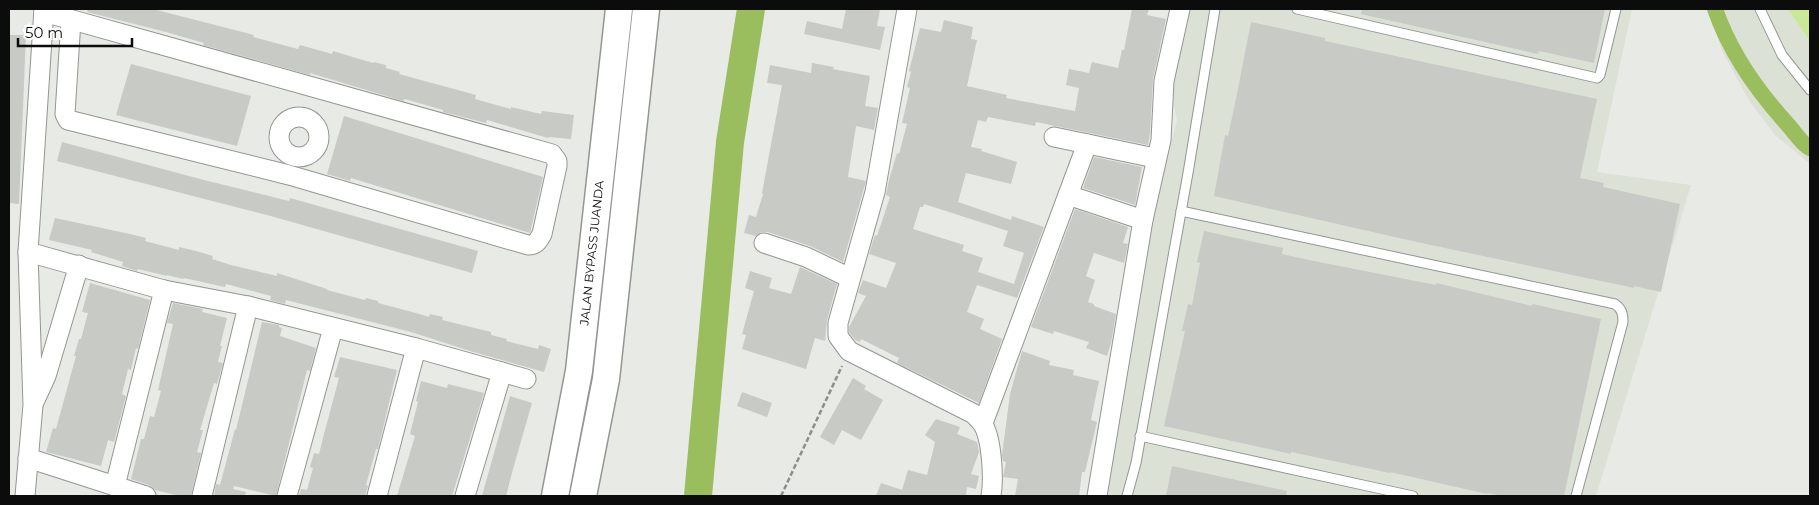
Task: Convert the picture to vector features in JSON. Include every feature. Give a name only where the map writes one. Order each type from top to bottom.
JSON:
[{"type":"main road","name":"JALAN BYPASS JUANDA","points":[[555,496],[579,371],[619,9]]},
{"type":"main road","points":[[583,496],[606,379],[646,9]]},
{"type":"street","points":[[907,9],[875,192],[850,278],[838,336],[849,351],[974,414],[983,424],[990,451],[991,496]]},
{"type":"street","points":[[1097,496],[1142,220],[1155,158],[1161,140],[1164,81],[1180,9]]},
{"type":"street","points":[[25,496],[33,405],[28,252],[44,10],[71,20],[552,154],[557,161],[557,166],[542,234],[538,242],[528,245],[289,175],[68,120],[65,114],[71,20]]},
{"type":"street","points":[[41,62],[68,66]]},
{"type":"street","points":[[302,117],[313,86]]},
{"type":"street","points":[[302,117],[315,125],[318,132],[318,140],[316,148],[310,153],[294,156],[284,149],[280,142],[280,133],[286,122],[293,118],[302,117]]},
{"type":"street","points":[[1054,137],[1155,158]]},
{"type":"street","points":[[983,424],[1086,144]]},
{"type":"street","points":[[289,175],[294,156]]},
{"type":"street","points":[[1068,195],[1142,220]]},
{"type":"street","points":[[764,243],[806,257],[850,278]]},
{"type":"street","points":[[28,252],[164,290],[248,306],[416,348],[526,379]]},
{"type":"street","points":[[33,405],[46,376],[79,265]]},
{"type":"street","points":[[115,486],[164,290]]},
{"type":"street","points":[[202,496],[248,306]]},
{"type":"street","points":[[288,496],[332,328]]},
{"type":"street","points":[[377,496],[416,348]]},
{"type":"street","points":[[465,496],[502,372]]},
{"type":"street","points":[[28,458],[146,496]]},
{"type":"lane","points":[[1128,496],[1136,463],[1181,212],[1215,9]]},
{"type":"lane","points":[[1297,9],[1597,78],[1600,75],[1616,9]]},
{"type":"lane","points":[[1760,9],[1782,56],[1810,90]]},
{"type":"lane","points":[[1181,212],[1605,302],[1618,307],[1622,310],[1623,322],[1576,496]]},
{"type":"lane","points":[[1140,436],[1412,496]]},
{"type":"path","points":[[781,496],[849,351]]},
{"type":"shaded area","points":[[1185,9],[1632,9],[1597,172],[1691,185],[1596,496],[1105,496],[1146,242],[1177,120],[1169,82]]},
{"type":"shaded area","points":[[1708,9],[1810,9],[1810,164],[1775,135],[1750,102],[1722,51]]},
{"type":"green space","points":[[1788,9],[1810,9],[1810,41]]},
{"type":"building","points":[[88,9],[153,9],[254,35],[253,37],[298,49],[300,45],[332,54],[333,51],[386,65],[386,68],[400,72],[399,74],[476,95],[475,99],[511,109],[511,107],[541,114],[542,111],[574,115],[571,139],[548,138],[487,120],[486,123],[443,112],[443,110],[405,99],[403,101],[310,73],[310,75],[203,45],[204,43],[166,32],[87,12]]},
{"type":"building","points":[[846,9],[880,10],[877,26],[885,27],[880,50],[804,34],[807,21],[842,29]]},
{"type":"building","points":[[1132,9],[1149,9],[1147,15],[1166,19],[1153,79],[1148,145],[1036,122],[1035,126],[988,117],[986,122],[978,120],[971,147],[982,149],[981,151],[1017,162],[1011,184],[966,173],[958,202],[1011,220],[1012,216],[1044,227],[1017,298],[977,285],[967,312],[984,319],[980,329],[1002,339],[979,403],[897,363],[899,358],[861,339],[860,342],[855,340],[849,332],[849,327],[866,296],[858,293],[863,280],[886,288],[896,263],[869,254],[890,197],[886,195],[889,180],[897,153],[899,154],[907,124],[902,123],[910,88],[907,87],[911,72],[909,71],[920,28],[941,32],[944,20],[973,27],[971,39],[977,40],[967,86],[1007,95],[1006,98],[1075,111],[1079,88],[1066,85],[1069,69],[1089,73],[1092,62],[1118,68],[1122,50],[1124,50]],"holes":[[[924,204],[1008,231],[1003,246],[1024,253],[1014,284],[978,272],[983,258],[962,251],[964,245],[913,229],[920,207],[923,207]]]},
{"type":"building","points":[[1362,9],[1605,9],[1594,63],[1539,51],[1538,54],[1361,14]]},
{"type":"building","points":[[1251,22],[1325,38],[1325,41],[1597,99],[1580,178],[1604,183],[1603,187],[1680,204],[1661,292],[1634,286],[1634,288],[1417,242],[1214,196],[1225,135],[1228,136]]},
{"type":"building","points":[[9,35],[26,35],[19,204],[9,203]]},
{"type":"building","points":[[812,63],[870,76],[865,106],[878,108],[874,130],[856,126],[848,177],[866,181],[843,262],[810,246],[768,232],[761,232],[756,236],[744,233],[749,215],[756,217],[763,194],[782,85],[767,83],[770,65],[811,73]]},
{"type":"building","points":[[131,64],[251,96],[237,146],[116,115]]},
{"type":"building","points":[[344,116],[543,177],[530,233],[351,178],[350,181],[327,174]]},
{"type":"building","points":[[62,142],[289,201],[290,198],[478,251],[472,273],[267,215],[57,161]]},
{"type":"building","points":[[1094,157],[1142,167],[1135,205],[1083,188]]},
{"type":"building","points":[[1075,209],[1128,227],[1123,243],[1128,244],[1124,263],[1094,253],[1086,276],[1095,280],[1088,302],[1116,314],[1107,356],[1086,348],[1089,342],[1054,331],[1053,334],[1031,327]]},
{"type":"building","points":[[55,218],[146,238],[145,241],[179,250],[179,247],[196,251],[213,256],[212,259],[231,265],[277,276],[277,273],[327,290],[365,300],[366,298],[378,301],[378,303],[429,317],[430,314],[443,317],[442,320],[491,332],[491,335],[507,339],[506,341],[538,349],[539,345],[551,349],[544,372],[411,332],[286,300],[285,304],[270,300],[271,296],[226,284],[225,287],[138,269],[137,271],[122,266],[123,262],[91,252],[92,250],[49,240]]},
{"type":"building","points":[[1204,231],[1283,248],[1282,254],[1309,260],[1436,285],[1436,283],[1532,306],[1532,304],[1601,319],[1564,496],[1504,496],[1487,494],[1390,472],[1291,452],[1291,454],[1164,426],[1185,331],[1182,331],[1188,304],[1192,305],[1200,263],[1197,262]]},
{"type":"building","points":[[800,267],[837,284],[827,320],[825,341],[815,338],[806,369],[742,349],[746,335],[742,334],[754,291],[745,288],[750,271],[772,278],[769,288],[791,294]]},
{"type":"building","points":[[90,283],[150,300],[138,349],[136,348],[131,370],[128,369],[122,394],[126,396],[114,442],[108,440],[101,466],[46,452],[53,428],[56,429],[76,356],[74,356],[88,313],[82,312]]},
{"type":"building","points":[[173,303],[203,309],[202,312],[227,318],[218,362],[223,363],[217,384],[214,383],[200,430],[203,430],[197,452],[201,453],[191,496],[180,496],[155,490],[149,485],[131,479],[141,439],[144,439],[150,416],[154,417],[161,391],[158,390],[173,324],[167,323]]},
{"type":"building","points":[[262,322],[279,325],[282,328],[280,336],[316,348],[310,371],[307,370],[276,496],[234,486],[233,489],[246,492],[245,496],[214,496],[216,484],[220,485],[236,430]]},
{"type":"building","points":[[1022,351],[1050,361],[1049,365],[1074,370],[1073,375],[1099,381],[1091,420],[1097,422],[1085,472],[1082,472],[1079,496],[1015,496],[1018,479],[1003,477],[1006,462],[1003,461],[1002,455],[1010,394]]},
{"type":"building","points":[[340,357],[397,370],[378,449],[376,449],[366,485],[368,486],[365,496],[299,496],[301,489],[307,490],[313,468],[310,467],[314,453],[319,454],[339,378],[334,377]]},
{"type":"building","points":[[853,378],[866,386],[864,389],[883,400],[861,440],[842,430],[834,445],[820,437]]},
{"type":"building","points":[[421,381],[447,388],[448,384],[484,393],[452,496],[397,496],[415,436],[410,434]]},
{"type":"building","points":[[742,392],[772,403],[767,417],[737,406]]},
{"type":"building","points":[[510,396],[532,403],[506,496],[482,496]]},
{"type":"building","points":[[936,419],[960,427],[957,434],[977,442],[979,452],[971,474],[979,476],[976,489],[967,487],[966,496],[876,496],[881,483],[902,490],[908,470],[927,475],[935,442],[925,435]]},
{"type":"building","points":[[1172,466],[1287,491],[1286,496],[1166,496]]},
{"type":"waterway","points":[[698,496],[730,142],[751,9]]},
{"type":"waterway","points":[[1715,9],[1729,41],[1756,86],[1801,141],[1810,148]]}]
